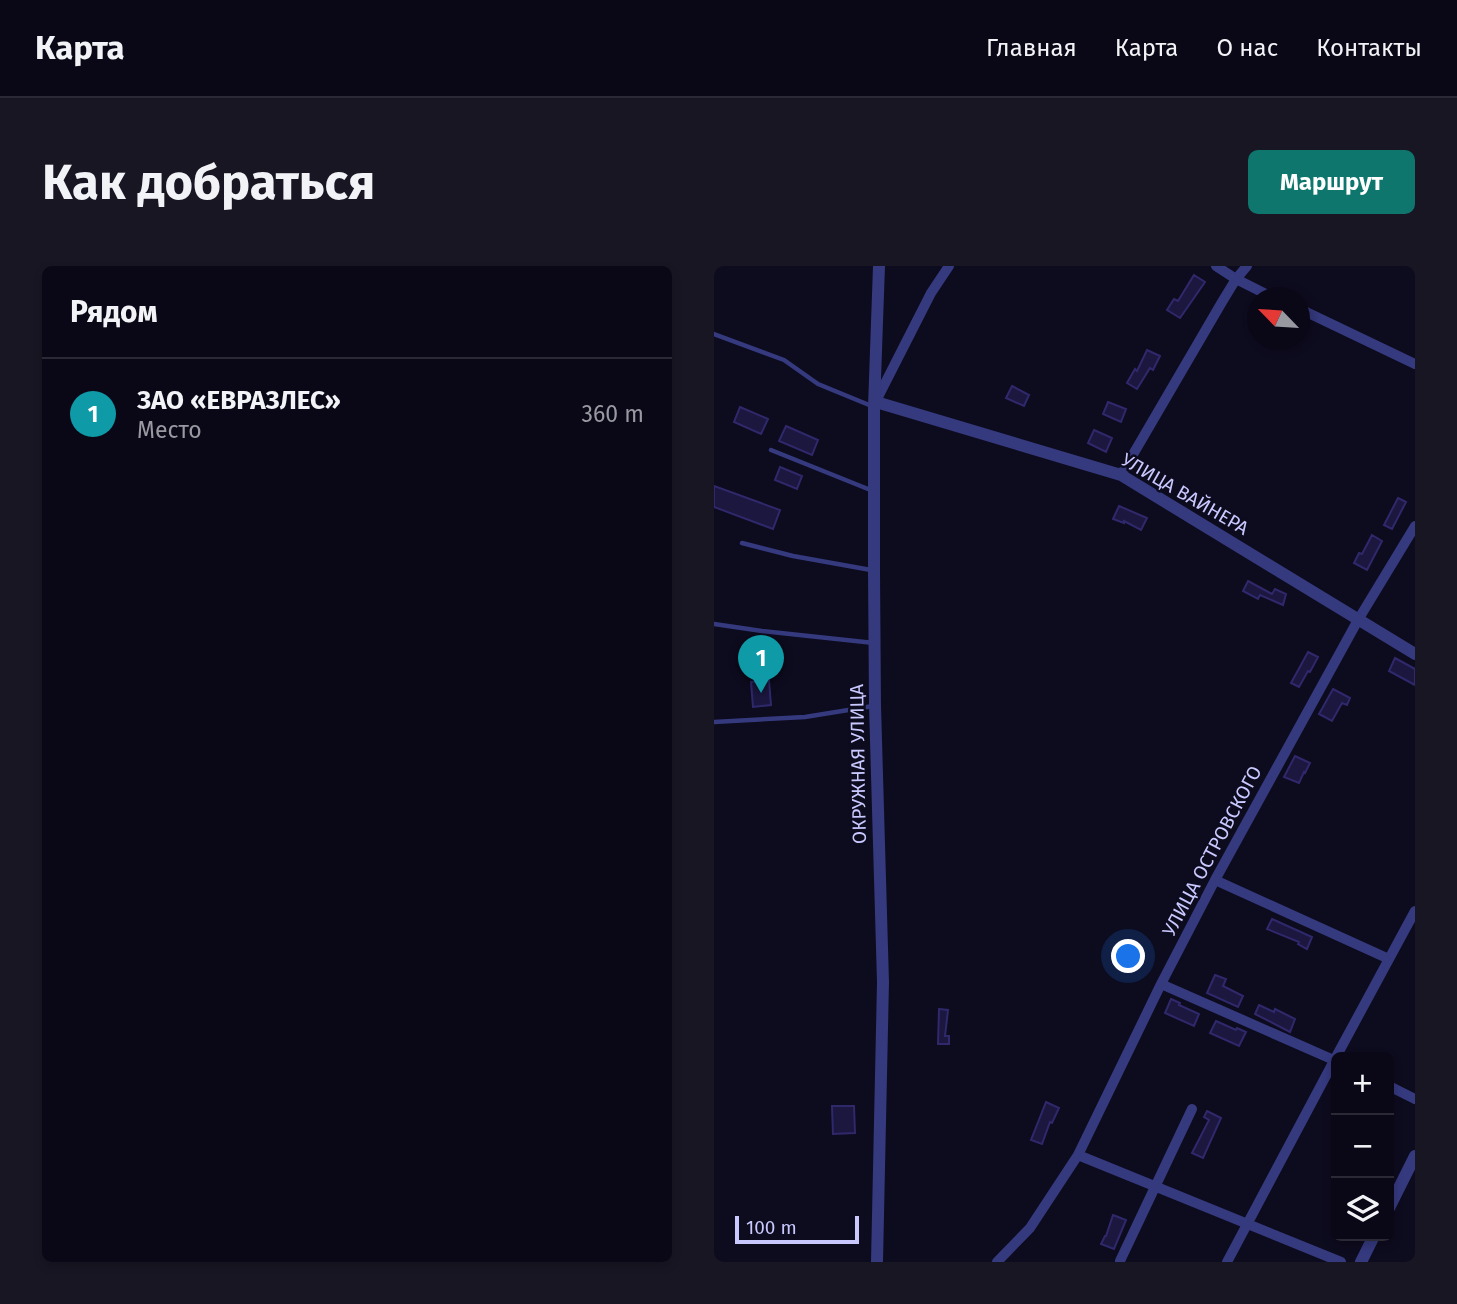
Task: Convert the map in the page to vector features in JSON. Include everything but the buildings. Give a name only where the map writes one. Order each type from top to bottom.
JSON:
[{"type":"street","name":"ОКРУЖНАЯ УЛИЦА","points":[[877,1262],[883,982],[874,571],[879,266]]},
{"type":"street","points":[[875,404],[931,293],[949,266]]},
{"type":"street","points":[[1216,266],[1252,287]]},
{"type":"street","points":[[1121,475],[1236,279],[1247,266]]},
{"type":"street","points":[[1310,314],[1415,364]]},
{"type":"street","name":"УЛИЦА ВАЙНЕРА","points":[[875,404],[1121,475],[1415,654]]},
{"type":"street","name":"УЛИЦА ОСТРОВСКОГО","points":[[997,1262],[1030,1228],[1078,1155],[1215,880],[1358,620],[1415,526]]},
{"type":"street","points":[[1215,880],[1389,959]]},
{"type":"street","points":[[1340,1052],[1415,911]]},
{"type":"street","points":[[1161,984],[1331,1057]]},
{"type":"street","points":[[1227,1262],[1331,1068]]},
{"type":"street","points":[[1394,1088],[1415,1099]]},
{"type":"street","points":[[1120,1261],[1192,1109]]},
{"type":"street","points":[[1078,1155],[1341,1262]]},
{"type":"street","points":[[1394,1198],[1415,1156]]},
{"type":"street","points":[[1361,1262],[1372,1241]]},
{"type":"lane","points":[[714,334],[784,360],[818,384],[875,404]]},
{"type":"lane","points":[[771,450],[874,492]]},
{"type":"lane","points":[[741,543],[874,571]]},
{"type":"lane","points":[[714,624],[875,643]]},
{"type":"lane","points":[[714,722],[805,718],[875,706]]},
{"type":"place","name":"ЗАО «ЕВРАЗЛЕС»","points":[[761,693]]}]
